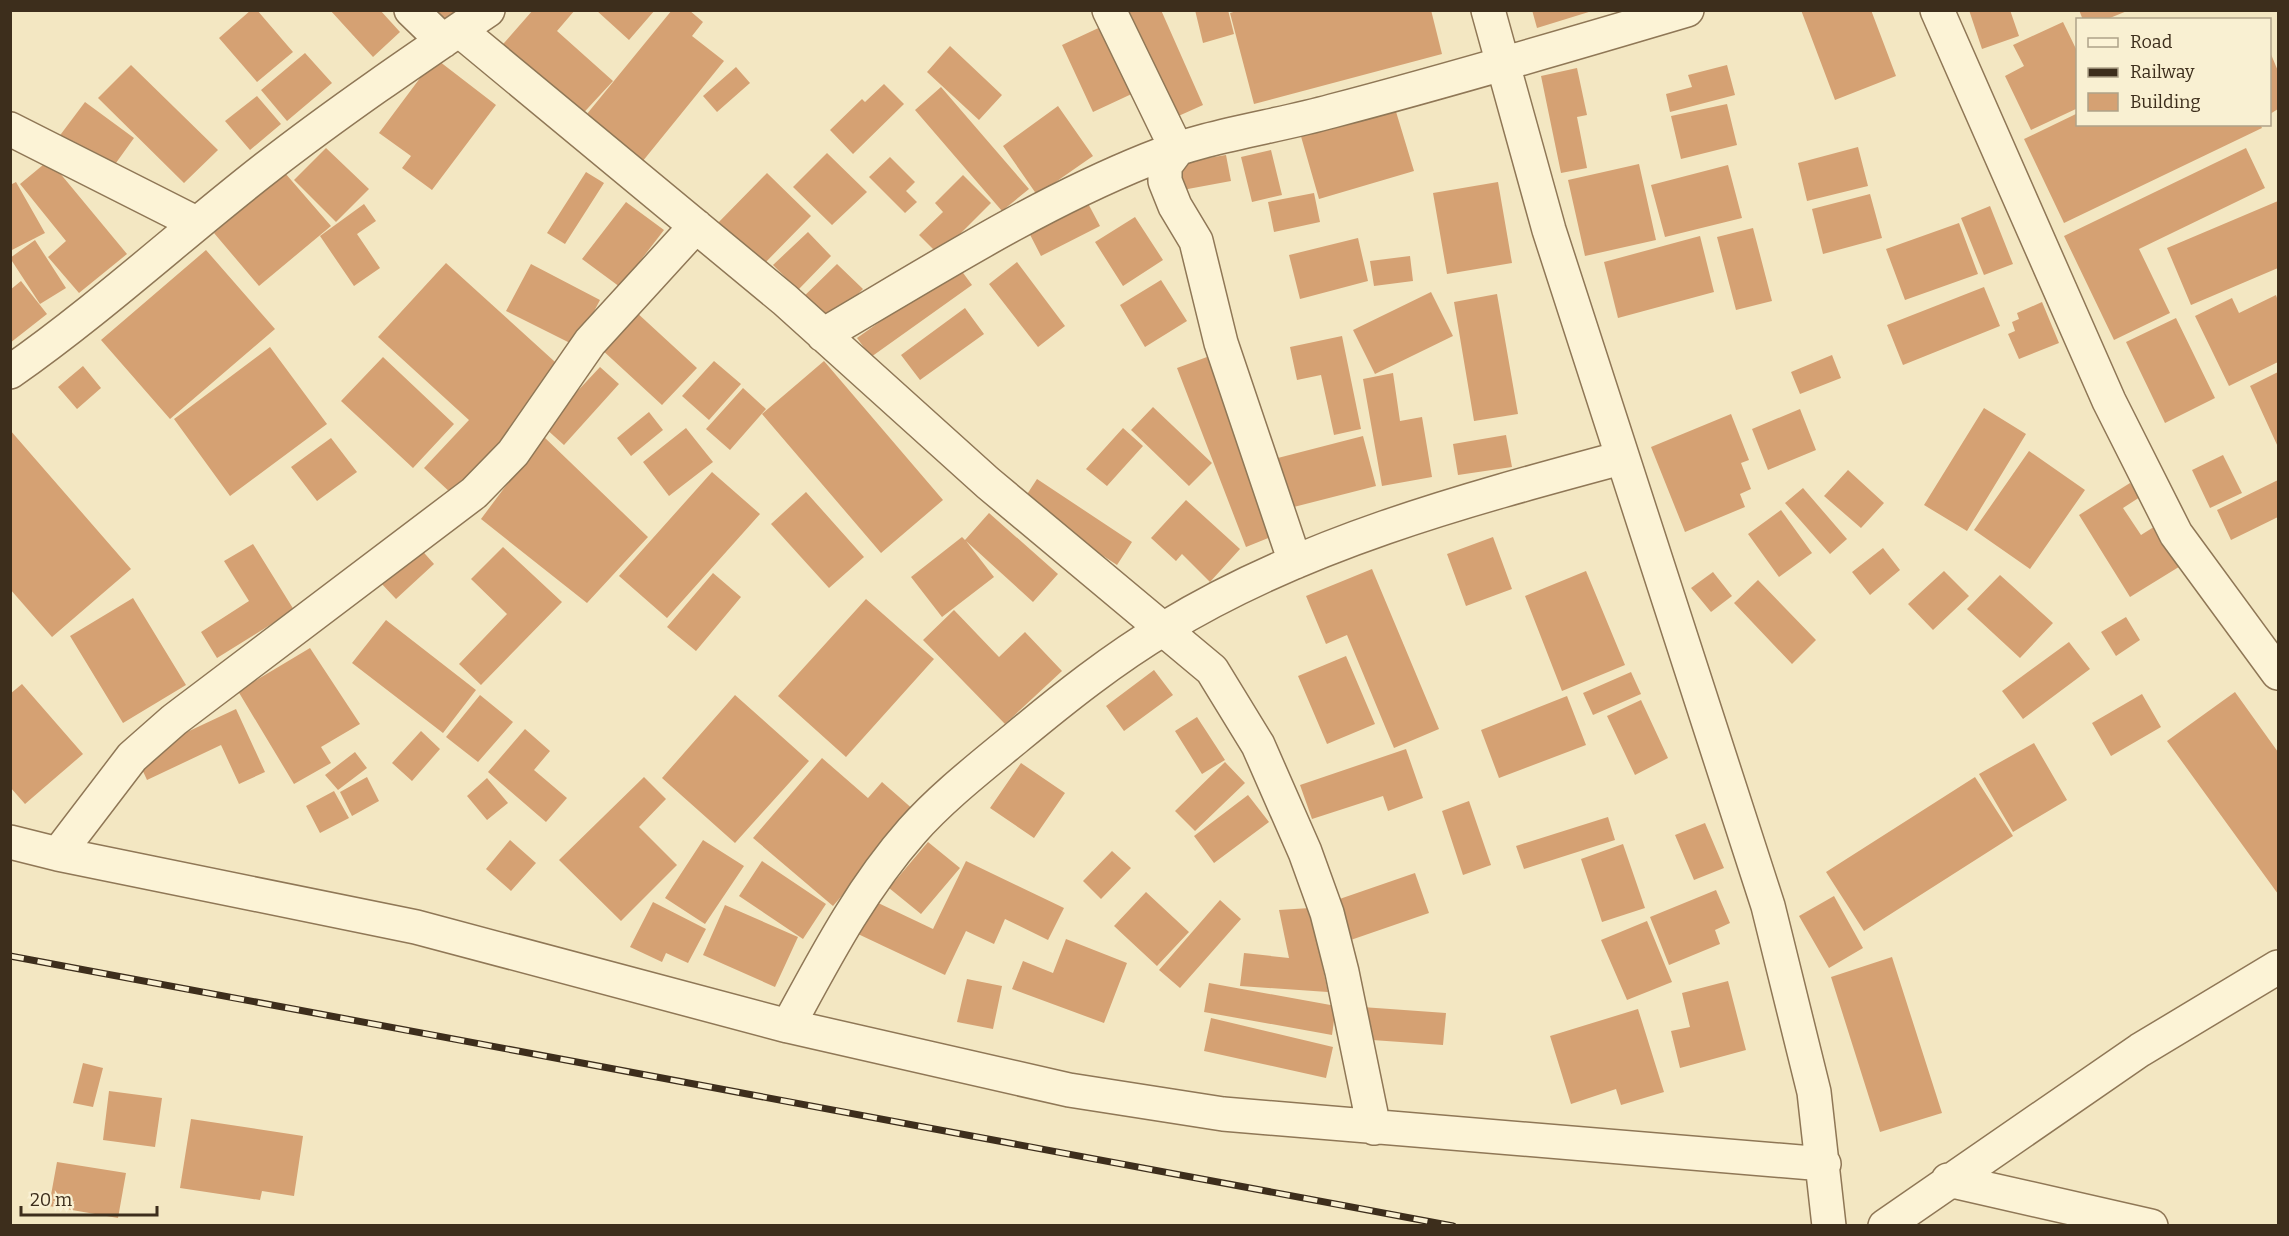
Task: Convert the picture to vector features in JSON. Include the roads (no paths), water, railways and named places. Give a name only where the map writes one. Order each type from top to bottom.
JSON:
[{"type":"street","points":[[411,10],[451,35],[696,226],[823,335],[988,483],[1212,670],[1258,745],[1305,852],[1327,913],[1342,972],[1374,1128]]},
{"type":"street","points":[[10,372],[72,328],[196,223],[360,98],[488,10]]},
{"type":"street","points":[[1109,10],[1177,150]]},
{"type":"street","points":[[1488,10],[1548,230],[1621,458],[1685,645],[1768,906],[1814,1092],[1824,1164],[1829,1226]]},
{"type":"street","points":[[823,335],[1048,203],[1149,159],[1234,132],[1311,117],[1503,66],[1687,10]]},
{"type":"street","points":[[1937,10],[2109,401],[2176,534],[2278,673]]},
{"type":"street","points":[[10,129],[196,223]]},
{"type":"street","points":[[1177,150],[1165,166],[1165,181],[1175,206],[1196,241],[1221,343],[1295,562]]},
{"type":"street","points":[[58,854],[132,757],[174,720],[474,493],[513,453],[590,342],[696,226]]},
{"type":"street","points":[[788,1026],[852,908],[912,831],[989,760],[1071,693],[1164,628],[1295,562],[1498,491],[1621,458]]},
{"type":"street","points":[[10,842],[58,854],[416,927],[788,1026],[1069,1090],[1223,1114],[1824,1164]]},
{"type":"street","points":[[1885,1226],[1948,1180],[2140,1050],[2278,968]]},
{"type":"street","points":[[1948,1180],[2151,1226]]},
{"type":"railway","points":[[10,956],[1453,1226]]}]
